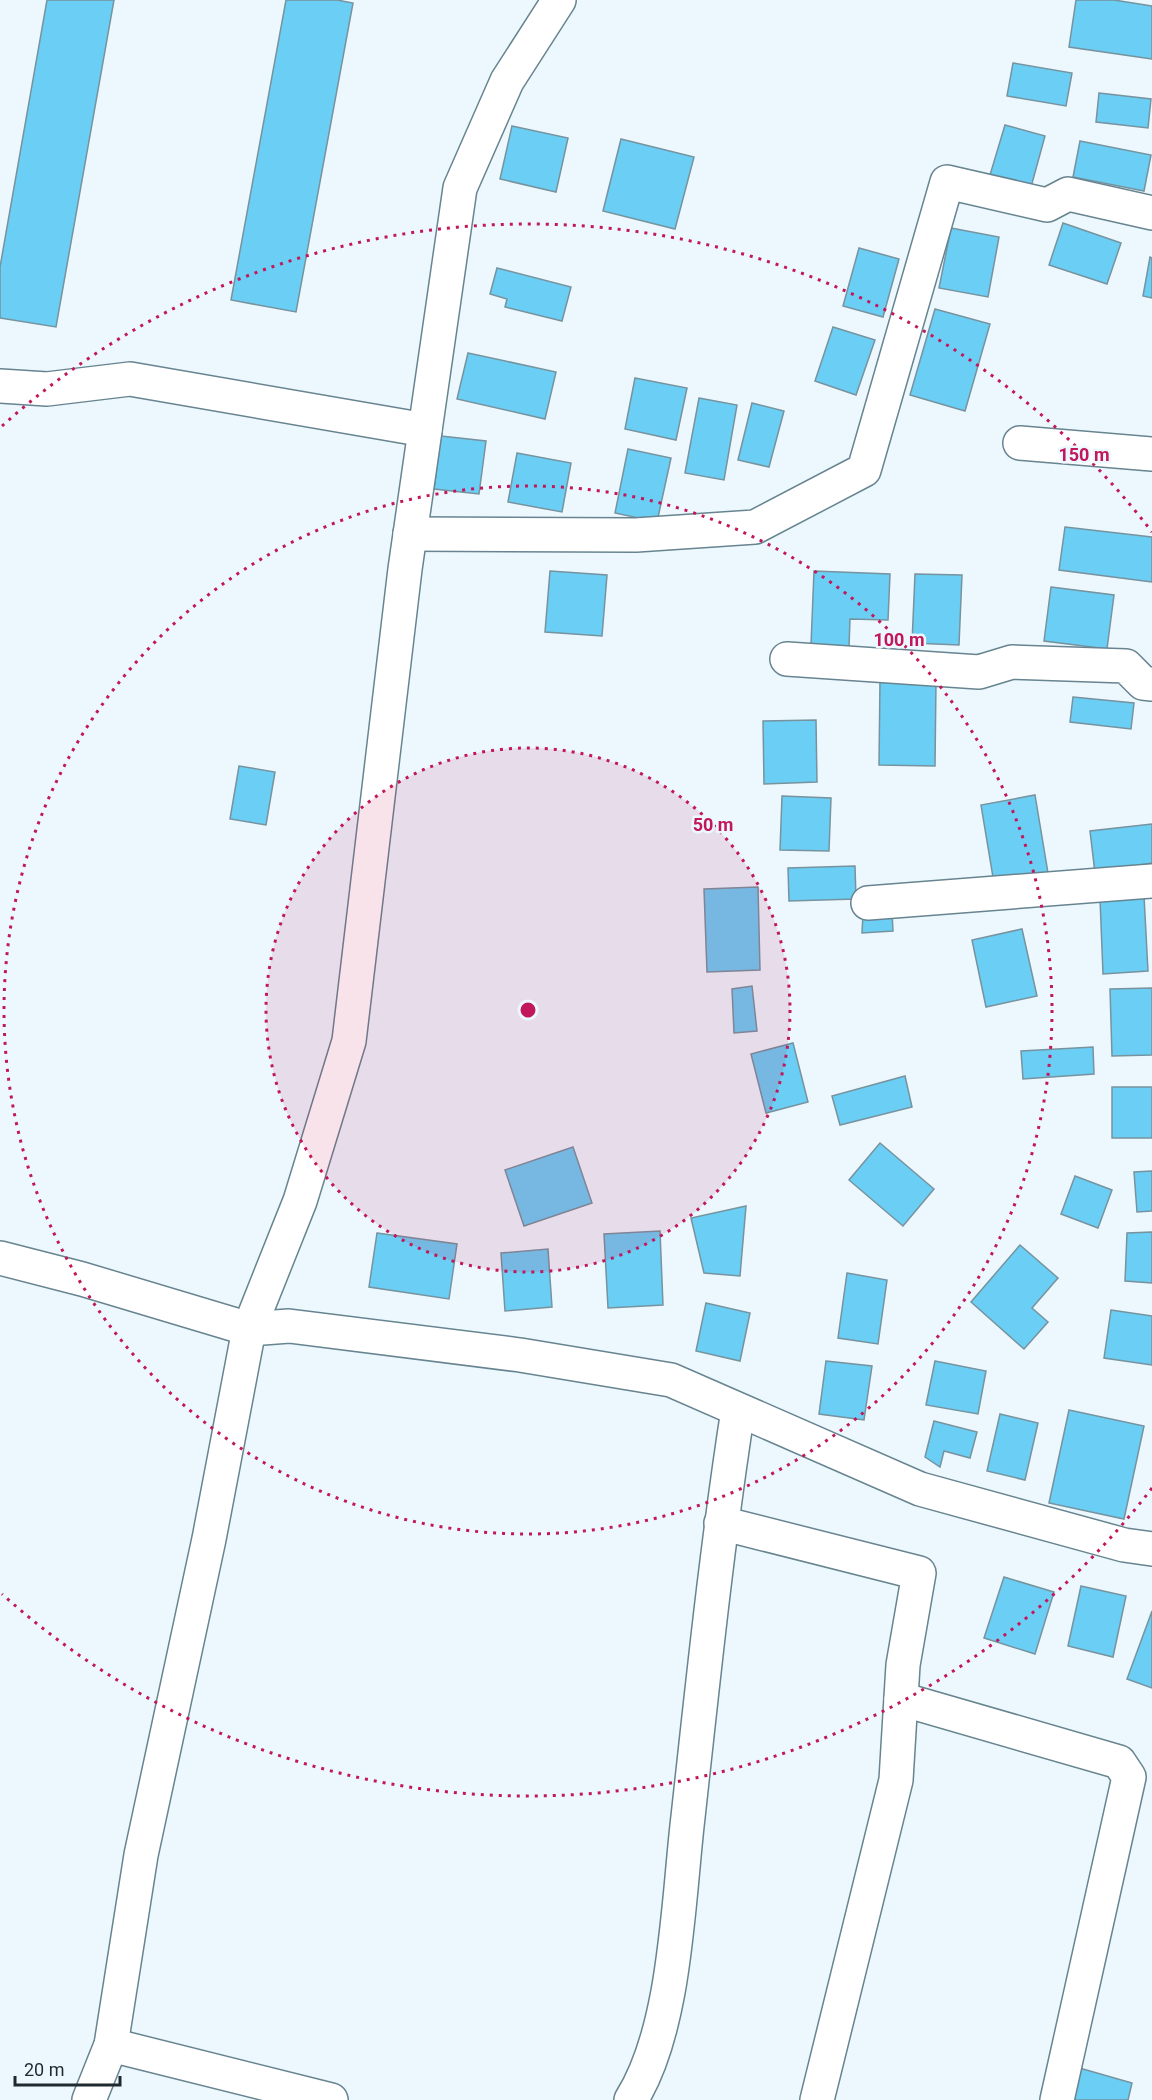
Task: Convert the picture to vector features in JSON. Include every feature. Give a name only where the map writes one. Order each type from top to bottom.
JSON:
[{"type":"street","points":[[89,2100],[111,2046],[141,1855],[209,1539],[249,1329],[300,1201],[349,1041],[410,534],[460,188],[507,81],[559,0]]},
{"type":"street","points":[[410,534],[636,535],[755,527],[864,470],[947,182],[1047,205],[1068,194],[1152,213]]},
{"type":"street","points":[[0,386],[47,389],[130,379],[425,430]]},
{"type":"street","points":[[1020,443],[1152,454]]},
{"type":"street","points":[[787,659],[979,672],[1012,662],[1126,666],[1143,683],[1152,684]]},
{"type":"street","points":[[868,903],[1152,881]]},
{"type":"street","points":[[0,1258],[82,1279],[249,1329],[289,1326],[520,1354],[671,1380],[920,1489],[1124,1545],[1152,1549]]},
{"type":"street","points":[[631,2100],[645,2078],[668,1998],[721,1523],[738,1410]]},
{"type":"street","points":[[721,1523],[919,1573],[903,1665],[897,1780],[817,2100]]},
{"type":"street","points":[[901,1698],[1119,1762],[1129,1777],[1057,2100]]},
{"type":"street","points":[[111,2046],[331,2100]]},
{"type":"building","points":[[47,0],[114,0],[56,327],[0,318],[0,267]]},
{"type":"building","points":[[286,0],[337,0],[353,3],[296,312],[231,300]]},
{"type":"building","points":[[1076,0],[1114,0],[1152,6],[1152,59],[1069,47]]},
{"type":"building","points":[[1013,63],[1072,73],[1066,106],[1007,96]]},
{"type":"building","points":[[1099,93],[1151,99],[1148,128],[1096,122]]},
{"type":"building","points":[[1005,125],[1045,136],[1031,187],[990,175]]},
{"type":"building","points":[[512,126],[568,138],[556,192],[500,179]]},
{"type":"building","points":[[621,139],[694,157],[675,229],[603,211]]},
{"type":"building","points":[[1080,141],[1151,155],[1144,191],[1073,177]]},
{"type":"building","points":[[1063,223],[1121,243],[1107,284],[1049,265]]},
{"type":"building","points":[[951,228],[999,237],[988,297],[939,288]]},
{"type":"building","points":[[859,248],[899,259],[883,317],[843,306]]},
{"type":"building","points":[[1150,257],[1152,258],[1152,298],[1143,296]]},
{"type":"building","points":[[497,268],[571,287],[562,321],[505,307],[507,299],[490,294]]},
{"type":"building","points":[[935,309],[990,324],[965,411],[910,395]]},
{"type":"building","points":[[833,327],[875,340],[856,395],[815,381]]},
{"type":"building","points":[[468,353],[556,372],[545,419],[457,399]]},
{"type":"building","points":[[635,378],[687,388],[676,440],[625,429]]},
{"type":"building","points":[[699,398],[737,405],[724,480],[685,473]]},
{"type":"building","points":[[752,403],[784,411],[769,467],[738,460]]},
{"type":"building","points":[[441,436],[486,441],[479,494],[434,489]]},
{"type":"building","points":[[628,449],[671,458],[657,522],[615,513]]},
{"type":"building","points":[[517,453],[571,463],[562,512],[508,502]]},
{"type":"building","points":[[1065,527],[1152,537],[1152,582],[1059,570]]},
{"type":"building","points":[[550,571],[607,575],[602,636],[545,632]]},
{"type":"building","points":[[814,571],[890,574],[888,620],[850,619],[849,647],[811,645]]},
{"type":"building","points":[[915,574],[962,575],[959,645],[912,643]]},
{"type":"building","points":[[1051,587],[1114,595],[1107,649],[1044,641]]},
{"type":"building","points":[[880,680],[936,681],[935,766],[879,765]]},
{"type":"building","points":[[1073,697],[1134,703],[1131,729],[1070,722]]},
{"type":"building","points":[[816,720],[817,782],[764,784],[763,721]]},
{"type":"building","points":[[239,766],[275,772],[266,825],[230,819]]},
{"type":"building","points":[[1035,795],[1048,873],[994,883],[981,805]]},
{"type":"building","points":[[782,796],[831,798],[829,851],[780,850]]},
{"type":"building","points":[[1152,824],[1152,863],[1095,873],[1090,831]]},
{"type":"building","points":[[855,866],[856,899],[789,901],[788,868]]},
{"type":"building","points":[[758,887],[760,970],[707,972],[704,889]]},
{"type":"building","points":[[1144,896],[1148,971],[1103,974],[1100,899]]},
{"type":"building","points":[[892,912],[893,931],[862,933],[863,913]]},
{"type":"building","points":[[1022,929],[1037,996],[986,1007],[972,940]]},
{"type":"building","points":[[752,986],[757,1031],[734,1033],[732,989]]},
{"type":"building","points":[[1152,988],[1152,1055],[1112,1056],[1110,989]]},
{"type":"building","points":[[793,1043],[808,1102],[766,1113],[751,1054]]},
{"type":"building","points":[[1093,1047],[1094,1074],[1023,1079],[1021,1051]]},
{"type":"building","points":[[905,1076],[912,1107],[840,1125],[832,1096]]},
{"type":"building","points":[[1112,1087],[1152,1087],[1152,1138],[1112,1138]]},
{"type":"building","points":[[880,1143],[934,1189],[903,1226],[849,1180]]},
{"type":"building","points":[[573,1147],[592,1203],[524,1226],[505,1170]]},
{"type":"building","points":[[1152,1171],[1152,1211],[1137,1212],[1134,1172]]},
{"type":"building","points":[[1075,1176],[1112,1190],[1098,1228],[1061,1214]]},
{"type":"building","points":[[746,1206],[740,1276],[704,1273],[691,1218]]},
{"type":"building","points":[[660,1231],[663,1305],[608,1308],[604,1234]]},
{"type":"building","points":[[1152,1232],[1152,1283],[1125,1281],[1127,1233]]},
{"type":"building","points":[[377,1233],[457,1244],[449,1299],[369,1287]]},
{"type":"building","points":[[1020,1245],[1058,1278],[1032,1308],[1048,1322],[1024,1349],[971,1302]]},
{"type":"building","points":[[548,1249],[552,1307],[505,1311],[501,1253]]},
{"type":"building","points":[[847,1273],[887,1280],[878,1344],[838,1338]]},
{"type":"building","points":[[706,1303],[750,1313],[740,1361],[696,1351]]},
{"type":"building","points":[[1111,1310],[1152,1316],[1152,1365],[1104,1358]]},
{"type":"building","points":[[826,1361],[872,1366],[864,1420],[819,1414]]},
{"type":"building","points":[[935,1361],[986,1371],[978,1414],[926,1405]]},
{"type":"building","points":[[1069,1410],[1144,1426],[1124,1519],[1049,1503]]},
{"type":"building","points":[[1000,1414],[1038,1423],[1025,1480],[987,1471]]},
{"type":"building","points":[[934,1421],[977,1432],[970,1458],[944,1451],[940,1467],[925,1457]]},
{"type":"building","points":[[1004,1577],[1054,1592],[1035,1654],[984,1638]]},
{"type":"building","points":[[1081,1586],[1126,1596],[1113,1657],[1068,1646]]},
{"type":"building","points":[[1152,1611],[1152,1688],[1127,1679]]},
{"type":"building","points":[[1076,2067],[1132,2083],[1128,2100],[1067,2100]]}]
